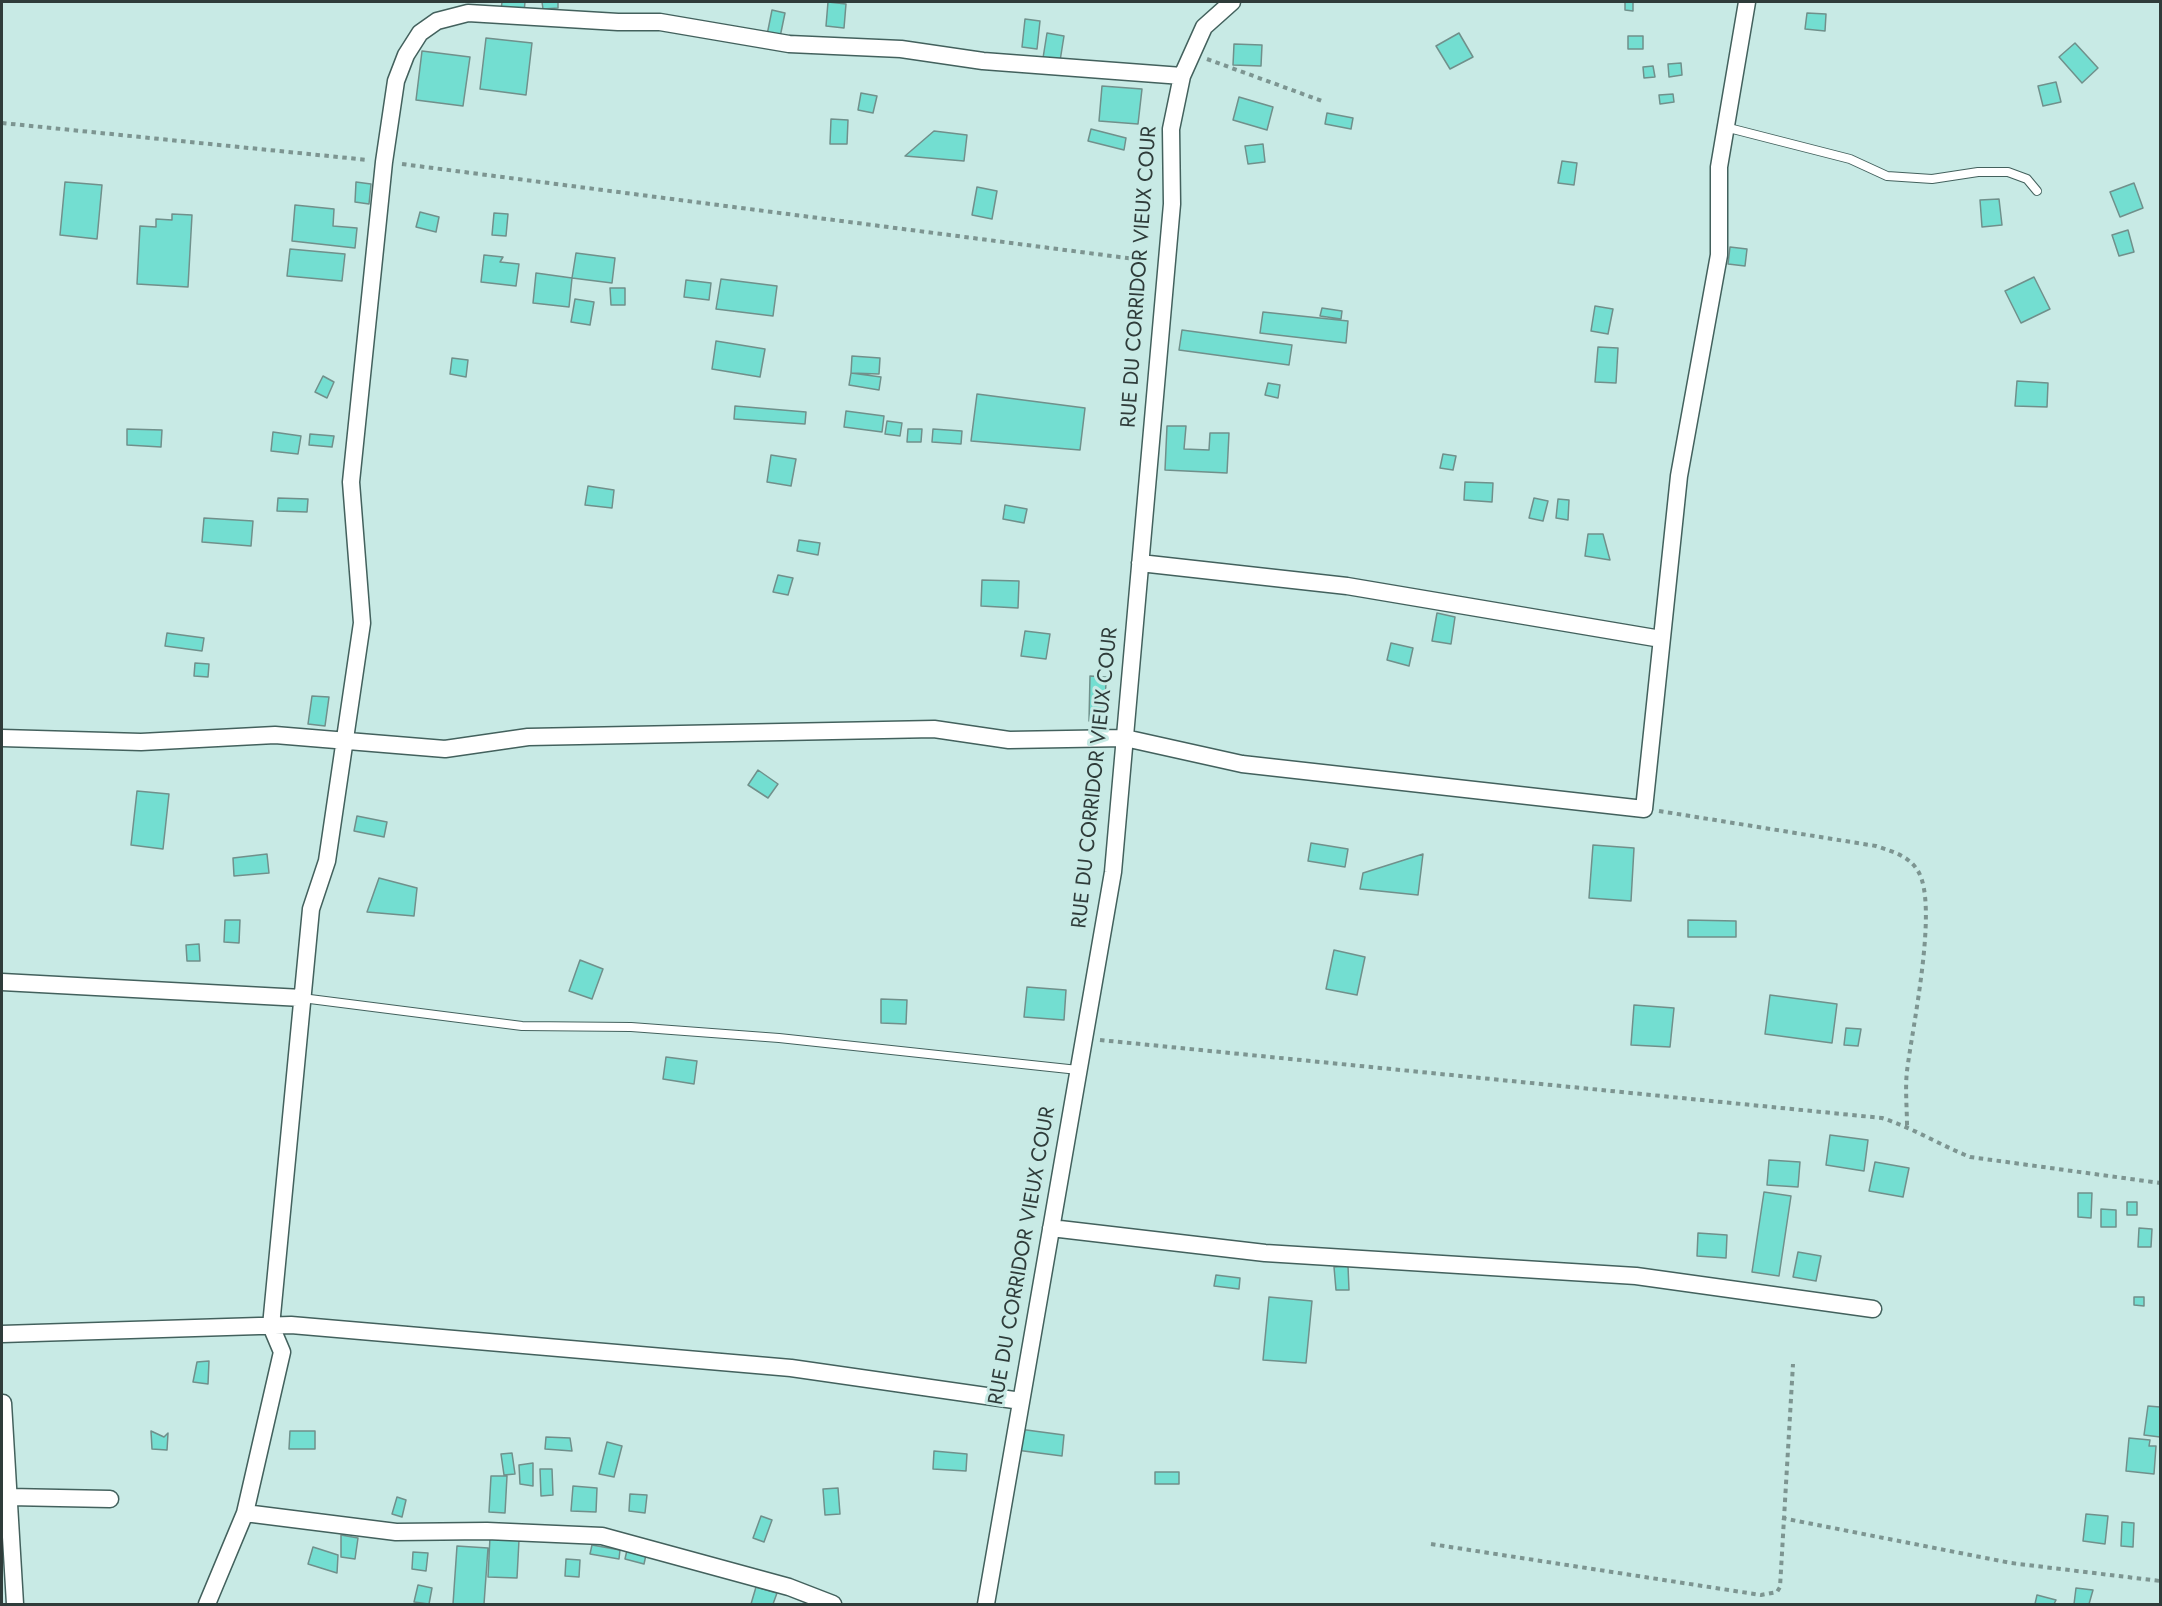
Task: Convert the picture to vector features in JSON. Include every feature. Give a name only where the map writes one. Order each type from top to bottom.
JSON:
[{"type":"street","name":"RUE DU CORRIDOR VIEUX COUR","points":[[986,1605],[1113,872],[1172,204],[1171,129],[1182,76],[1204,27],[1232,2]]},
{"type":"street","points":[[2,738],[141,742],[275,735],[445,749],[528,737],[934,729],[1009,740],[1125,738],[1242,764],[1644,809],[1679,476],[1719,255],[1719,167],[1747,2]]},
{"type":"street","points":[[207,1605],[246,1513],[282,1352],[272,1326],[311,909],[327,861],[362,623],[351,482],[384,162],[396,81],[406,55],[420,33],[437,21],[468,13],[607,22],[660,22],[789,44],[901,49],[987,62],[1182,76]]},
{"type":"street","points":[[1140,563],[1347,586],[1661,639]]},
{"type":"street","points":[[2,982],[302,998]]},
{"type":"street","points":[[1051,1228],[1265,1253],[1636,1276],[1873,1309]]},
{"type":"street","points":[[2,1334],[291,1325],[790,1368],[1021,1401]]},
{"type":"street","points":[[3,1403],[15,1605]]},
{"type":"street","points":[[9,1497],[110,1499]]},
{"type":"street","points":[[246,1513],[396,1532],[487,1531],[602,1536],[789,1587],[833,1605]]},
{"type":"lane","points":[[1725,127],[1850,159],[1887,176],[1932,178],[1978,172],[2008,172],[2027,179],[2037,191]]},
{"type":"lane","points":[[302,998],[522,1026],[631,1027],[779,1038],[1078,1070]]},
{"type":"path","points":[[1192,53],[1322,101]]},
{"type":"path","points":[[2,123],[384,162],[1167,263]]},
{"type":"path","points":[[1644,809],[1876,846],[1904,855],[1919,872],[1925,901],[1916,1022],[1907,1073],[1907,1126]]},
{"type":"path","points":[[1084,1039],[1882,1118],[1907,1126],[1941,1145],[1970,1157],[2160,1183]]},
{"type":"path","points":[[1431,1544],[1761,1595],[1777,1592],[1780,1587],[1782,1518],[1793,1364]]},
{"type":"path","points":[[1782,1518],[2011,1563],[2160,1581]]},
{"type":"building","points":[[502,2],[525,2],[524,12],[501,10]]},
{"type":"building","points":[[542,2],[558,2],[558,8],[543,9]]},
{"type":"building","points":[[828,2],[846,4],[844,28],[826,26]]},
{"type":"building","points":[[1625,2],[1633,2],[1633,11],[1625,10]]},
{"type":"building","points":[[772,10],[785,13],[780,37],[767,35]]},
{"type":"building","points":[[1807,13],[1826,14],[1825,31],[1805,29]]},
{"type":"building","points":[[1025,19],[1040,21],[1037,49],[1022,47]]},
{"type":"building","points":[[1047,33],[1064,36],[1060,61],[1043,58]]},
{"type":"building","points":[[1459,33],[1473,57],[1450,69],[1436,46]]},
{"type":"building","points":[[1628,36],[1643,36],[1643,49],[1628,49]]},
{"type":"building","points":[[486,38],[532,43],[526,95],[480,89]]},
{"type":"building","points":[[2075,43],[2098,68],[2082,83],[2059,57]]},
{"type":"building","points":[[1234,44],[1262,45],[1261,66],[1233,65]]},
{"type":"building","points":[[422,51],[470,57],[463,106],[416,100]]},
{"type":"building","points":[[1681,63],[1682,75],[1669,77],[1668,64]]},
{"type":"building","points":[[1653,66],[1655,77],[1644,78],[1643,67]]},
{"type":"building","points":[[2056,82],[2061,102],[2043,106],[2038,86]]},
{"type":"building","points":[[1102,86],[1142,89],[1138,124],[1099,121]]},
{"type":"building","points":[[861,93],[877,96],[873,113],[858,110]]},
{"type":"building","points":[[1673,94],[1674,102],[1660,104],[1659,95]]},
{"type":"building","points":[[1239,97],[1273,107],[1267,130],[1233,120]]},
{"type":"building","points":[[1327,113],[1353,118],[1351,129],[1325,124]]},
{"type":"building","points":[[831,119],[848,120],[847,144],[830,144]]},
{"type":"building","points":[[1091,129],[1126,138],[1124,150],[1088,141]]},
{"type":"building","points":[[934,131],[967,135],[964,161],[905,156]]},
{"type":"building","points":[[1263,144],[1265,162],[1248,164],[1245,146]]},
{"type":"building","points":[[1562,161],[1577,163],[1574,185],[1558,183]]},
{"type":"building","points":[[65,182],[102,185],[97,239],[60,235]]},
{"type":"building","points":[[356,182],[371,184],[369,204],[355,202]]},
{"type":"building","points":[[2134,183],[2143,208],[2120,217],[2110,192]]},
{"type":"building","points":[[977,187],[997,191],[992,219],[972,215]]},
{"type":"building","points":[[1999,199],[2002,225],[1982,227],[1980,200]]},
{"type":"building","points":[[295,205],[334,209],[333,226],[357,228],[355,248],[292,241]]},
{"type":"building","points":[[420,212],[439,217],[436,232],[416,227]]},
{"type":"building","points":[[494,213],[508,214],[506,236],[492,235]]},
{"type":"building","points":[[172,214],[192,215],[188,287],[137,284],[140,226],[156,227],[156,219],[172,220]]},
{"type":"building","points":[[2128,230],[2134,252],[2119,256],[2112,235]]},
{"type":"building","points":[[1730,247],[1747,249],[1745,266],[1728,264]]},
{"type":"building","points":[[290,249],[345,254],[342,281],[287,276]]},
{"type":"building","points":[[576,253],[615,258],[612,283],[572,278]]},
{"type":"building","points":[[484,255],[503,257],[500,262],[519,264],[516,286],[481,282]]},
{"type":"building","points":[[536,273],[572,278],[569,307],[533,303]]},
{"type":"building","points":[[2034,277],[2050,309],[2021,323],[2005,291]]},
{"type":"building","points":[[721,279],[777,286],[773,316],[716,309]]},
{"type":"building","points":[[686,280],[711,283],[709,300],[684,297]]},
{"type":"building","points":[[610,288],[625,288],[625,305],[611,305]]},
{"type":"building","points":[[575,299],[594,302],[590,325],[571,322]]},
{"type":"building","points":[[1595,306],[1613,309],[1608,334],[1591,331]]},
{"type":"building","points":[[1322,308],[1342,311],[1341,319],[1320,316]]},
{"type":"building","points":[[1263,312],[1348,321],[1346,343],[1260,333]]},
{"type":"building","points":[[1182,330],[1292,345],[1289,365],[1179,350]]},
{"type":"building","points":[[716,341],[765,349],[760,377],[712,369]]},
{"type":"building","points":[[1598,347],[1618,348],[1616,383],[1595,382]]},
{"type":"building","points":[[852,356],[880,358],[879,374],[851,373]]},
{"type":"building","points":[[452,358],[468,360],[466,377],[450,374]]},
{"type":"building","points":[[851,373],[881,377],[879,390],[849,385]]},
{"type":"building","points":[[323,376],[334,382],[327,398],[315,392]]},
{"type":"building","points":[[2017,381],[2048,383],[2047,407],[2015,406]]},
{"type":"building","points":[[1268,383],[1280,385],[1278,398],[1265,395]]},
{"type":"building","points":[[977,394],[1085,408],[1080,450],[971,441]]},
{"type":"building","points":[[735,406],[806,412],[805,424],[734,419]]},
{"type":"building","points":[[846,411],[884,416],[882,432],[844,427]]},
{"type":"building","points":[[887,421],[902,423],[900,436],[885,434]]},
{"type":"building","points":[[1167,426],[1186,426],[1184,449],[1209,450],[1210,433],[1229,433],[1227,473],[1165,470]]},
{"type":"building","points":[[127,429],[162,430],[161,447],[127,445]]},
{"type":"building","points":[[908,429],[922,429],[921,442],[907,442]]},
{"type":"building","points":[[933,429],[962,431],[961,444],[932,442]]},
{"type":"building","points":[[273,432],[301,436],[298,454],[271,451]]},
{"type":"building","points":[[310,434],[334,436],[332,447],[309,445]]},
{"type":"building","points":[[1443,454],[1456,456],[1453,470],[1440,468]]},
{"type":"building","points":[[771,455],[796,459],[791,486],[767,482]]},
{"type":"building","points":[[1465,482],[1493,483],[1492,502],[1464,500]]},
{"type":"building","points":[[588,486],[614,490],[612,508],[585,505]]},
{"type":"building","points":[[278,498],[308,499],[307,512],[277,511]]},
{"type":"building","points":[[1534,498],[1548,501],[1543,521],[1529,518]]},
{"type":"building","points":[[1558,499],[1569,500],[1568,520],[1556,518]]},
{"type":"building","points":[[1005,505],[1027,509],[1024,523],[1003,519]]},
{"type":"building","points":[[204,518],[253,521],[251,546],[202,542]]},
{"type":"building","points":[[1588,534],[1603,534],[1610,560],[1585,556]]},
{"type":"building","points":[[799,540],[820,543],[818,555],[797,551]]},
{"type":"building","points":[[778,575],[793,578],[788,595],[773,592]]},
{"type":"building","points":[[982,580],[1019,581],[1018,608],[981,606]]},
{"type":"building","points":[[1437,613],[1455,617],[1451,644],[1432,641]]},
{"type":"building","points":[[1025,631],[1050,634],[1046,659],[1021,656]]},
{"type":"building","points":[[167,633],[204,638],[202,651],[165,646]]},
{"type":"building","points":[[1391,643],[1413,648],[1409,666],[1387,660]]},
{"type":"building","points":[[195,663],[209,664],[208,677],[194,676]]},
{"type":"building","points":[[1090,676],[1106,677],[1105,721],[1089,721]]},
{"type":"building","points":[[312,696],[329,697],[325,726],[308,724]]},
{"type":"building","points":[[758,770],[778,784],[768,798],[748,785]]},
{"type":"building","points":[[137,791],[169,794],[163,849],[131,845]]},
{"type":"building","points":[[357,816],[387,822],[384,837],[354,831]]},
{"type":"building","points":[[1311,843],[1348,849],[1345,867],[1308,861]]},
{"type":"building","points":[[1593,845],[1634,848],[1631,901],[1589,898]]},
{"type":"building","points":[[267,854],[269,873],[234,876],[233,858]]},
{"type":"building","points":[[1423,854],[1418,895],[1360,889],[1363,873]]},
{"type":"building","points":[[379,878],[417,888],[414,916],[367,912]]},
{"type":"building","points":[[225,920],[240,920],[239,943],[224,942]]},
{"type":"building","points":[[1688,920],[1736,921],[1736,937],[1688,937]]},
{"type":"building","points":[[199,944],[200,961],[187,961],[186,945]]},
{"type":"building","points":[[1334,950],[1365,957],[1357,995],[1326,989]]},
{"type":"building","points":[[580,960],[603,969],[592,999],[569,991]]},
{"type":"building","points":[[1027,987],[1066,990],[1064,1020],[1024,1017]]},
{"type":"building","points":[[1770,995],[1837,1004],[1832,1043],[1765,1034]]},
{"type":"building","points":[[881,999],[907,1000],[906,1024],[881,1023]]},
{"type":"building","points":[[1634,1005],[1674,1008],[1670,1047],[1631,1045]]},
{"type":"building","points":[[1846,1028],[1861,1029],[1858,1046],[1844,1045]]},
{"type":"building","points":[[666,1057],[697,1061],[694,1084],[663,1079]]},
{"type":"building","points":[[1830,1135],[1868,1140],[1864,1171],[1826,1165]]},
{"type":"building","points":[[1769,1160],[1800,1162],[1798,1187],[1767,1185]]},
{"type":"building","points":[[1875,1162],[1909,1168],[1903,1197],[1869,1191]]},
{"type":"building","points":[[1764,1192],[1791,1196],[1779,1276],[1752,1272]]},
{"type":"building","points":[[2078,1193],[2092,1193],[2091,1218],[2078,1217]]},
{"type":"building","points":[[2127,1202],[2137,1202],[2137,1215],[2127,1215]]},
{"type":"building","points":[[2101,1209],[2116,1210],[2116,1227],[2101,1227]]},
{"type":"building","points":[[2139,1228],[2152,1229],[2151,1247],[2138,1247]]},
{"type":"building","points":[[1698,1233],[1727,1235],[1726,1258],[1697,1256]]},
{"type":"building","points":[[1798,1252],[1821,1256],[1816,1281],[1793,1277]]},
{"type":"building","points":[[1348,1266],[1349,1290],[1336,1290],[1334,1267]]},
{"type":"building","points":[[1216,1275],[1240,1278],[1239,1289],[1214,1286]]},
{"type":"building","points":[[1269,1297],[1312,1301],[1306,1363],[1263,1360]]},
{"type":"building","points":[[2134,1297],[2144,1297],[2144,1306],[2134,1305]]},
{"type":"building","points":[[209,1361],[208,1384],[193,1382],[197,1362]]},
{"type":"building","points":[[2148,1406],[2160,1407],[2160,1437],[2144,1435]]},
{"type":"building","points":[[1019,1429],[1064,1435],[1062,1456],[1016,1450]]},
{"type":"building","points":[[151,1431],[164,1437],[168,1433],[167,1450],[152,1449]]},
{"type":"building","points":[[290,1431],[315,1431],[315,1449],[289,1449]]},
{"type":"building","points":[[546,1437],[570,1438],[572,1451],[545,1449]]},
{"type":"building","points":[[2129,1438],[2150,1440],[2149,1446],[2156,1446],[2154,1474],[2126,1471]]},
{"type":"building","points":[[607,1442],[622,1446],[614,1477],[599,1474]]},
{"type":"building","points":[[934,1451],[967,1454],[966,1471],[933,1469]]},
{"type":"building","points":[[512,1453],[515,1474],[504,1475],[501,1454]]},
{"type":"building","points":[[533,1463],[533,1486],[520,1484],[519,1465]]},
{"type":"building","points":[[540,1469],[552,1469],[553,1495],[541,1496]]},
{"type":"building","points":[[1155,1472],[1179,1472],[1179,1484],[1155,1484]]},
{"type":"building","points":[[491,1476],[507,1476],[505,1513],[489,1512]]},
{"type":"building","points":[[573,1486],[597,1488],[596,1512],[571,1511]]},
{"type":"building","points":[[838,1488],[840,1514],[825,1515],[823,1489]]},
{"type":"building","points":[[630,1494],[647,1495],[645,1513],[629,1511]]},
{"type":"building","points":[[397,1497],[406,1500],[402,1517],[392,1514]]},
{"type":"building","points":[[2086,1514],[2108,1516],[2105,1544],[2083,1541]]},
{"type":"building","points":[[761,1516],[772,1520],[764,1542],[753,1538]]},
{"type":"building","points":[[2122,1522],[2134,1523],[2133,1547],[2121,1546]]},
{"type":"building","points":[[341,1535],[358,1538],[355,1559],[341,1557]]},
{"type":"building","points":[[490,1537],[519,1540],[517,1578],[488,1577]]},
{"type":"building","points":[[592,1545],[620,1550],[619,1559],[590,1554]]},
{"type":"building","points":[[457,1546],[488,1548],[484,1604],[453,1604]]},
{"type":"building","points":[[313,1547],[338,1555],[337,1573],[308,1564]]},
{"type":"building","points":[[627,1550],[646,1555],[644,1564],[625,1559]]},
{"type":"building","points":[[413,1552],[428,1553],[426,1571],[412,1569]]},
{"type":"building","points":[[566,1559],[580,1560],[579,1577],[565,1576]]},
{"type":"building","points":[[418,1585],[432,1588],[429,1604],[414,1602]]},
{"type":"building","points":[[756,1587],[777,1593],[773,1604],[751,1604]]},
{"type":"building","points":[[2076,1588],[2093,1590],[2089,1604],[2074,1604]]},
{"type":"building","points":[[2037,1595],[2056,1600],[2054,1604],[2035,1604]]}]
